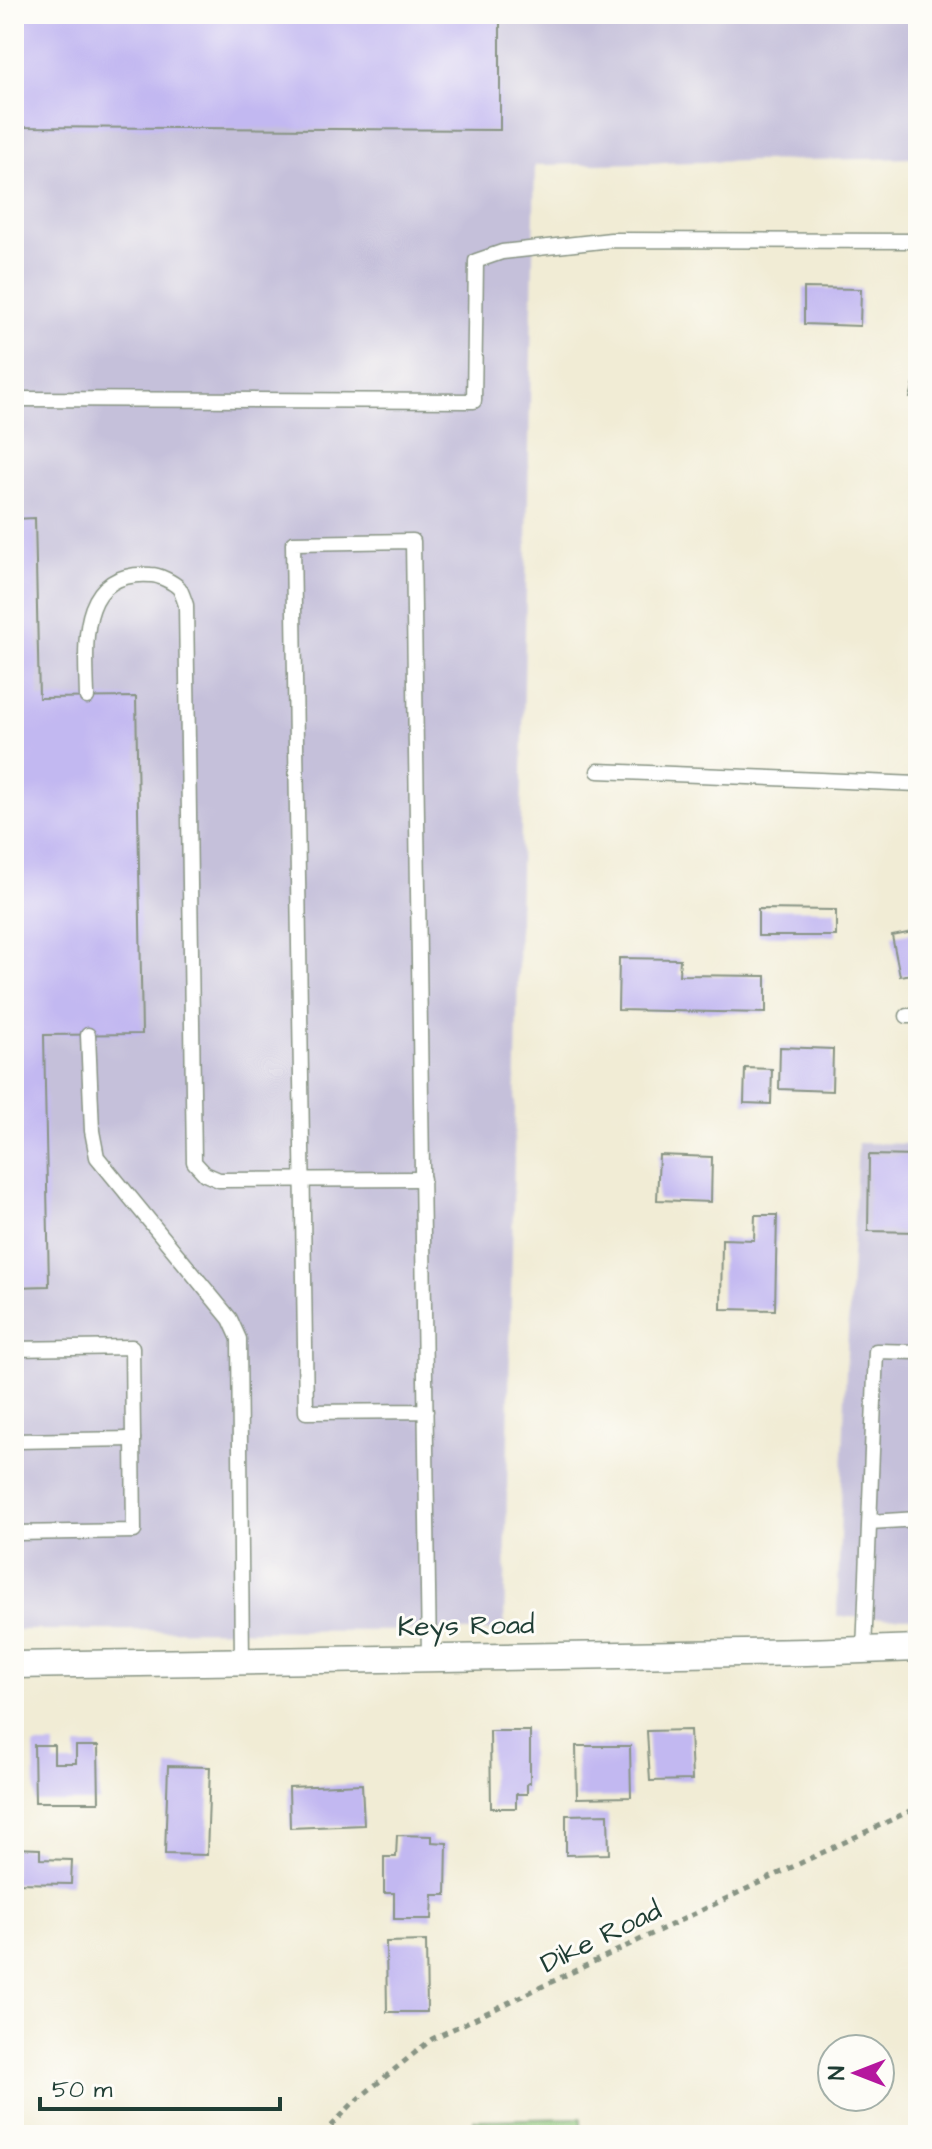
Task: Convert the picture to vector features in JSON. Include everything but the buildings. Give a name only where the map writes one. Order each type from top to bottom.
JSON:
[{"type":"street","name":"Keys Road","points":[[14,1665],[918,1648]]},
{"type":"lane","points":[[14,399],[474,401],[476,261],[502,252],[611,240],[918,241]]},
{"type":"lane","points":[[426,1411],[306,1412],[293,543],[413,541],[423,1179],[426,1411],[429,1658]]},
{"type":"lane","points":[[87,697],[86,634],[97,599],[111,582],[130,574],[156,575],[180,589],[186,605],[194,1162],[205,1174],[219,1180],[423,1179]]},
{"type":"lane","points":[[598,771],[918,784]]},
{"type":"lane","points":[[88,1035],[92,1131],[97,1157],[230,1319],[239,1339],[242,1661]]},
{"type":"lane","points":[[14,1349],[132,1347],[134,1531],[14,1533]]},
{"type":"lane","points":[[864,1651],[876,1351],[918,1352]]},
{"type":"lane","points":[[14,1441],[133,1439]]},
{"type":"lane","points":[[870,1522],[918,1519]]},
{"type":"path","name":"Dike Road","points":[[323,2135],[353,2103],[432,2039],[918,1807]]},
{"type":"shaded area","points":[[14,14],[918,14],[918,158],[535,165],[504,1631],[14,1630]]},
{"type":"shaded area","points":[[858,1143],[918,1144],[918,1618],[837,1617]]},
{"type":"green space","points":[[581,2118],[581,2135],[473,2135],[474,2120]]}]
